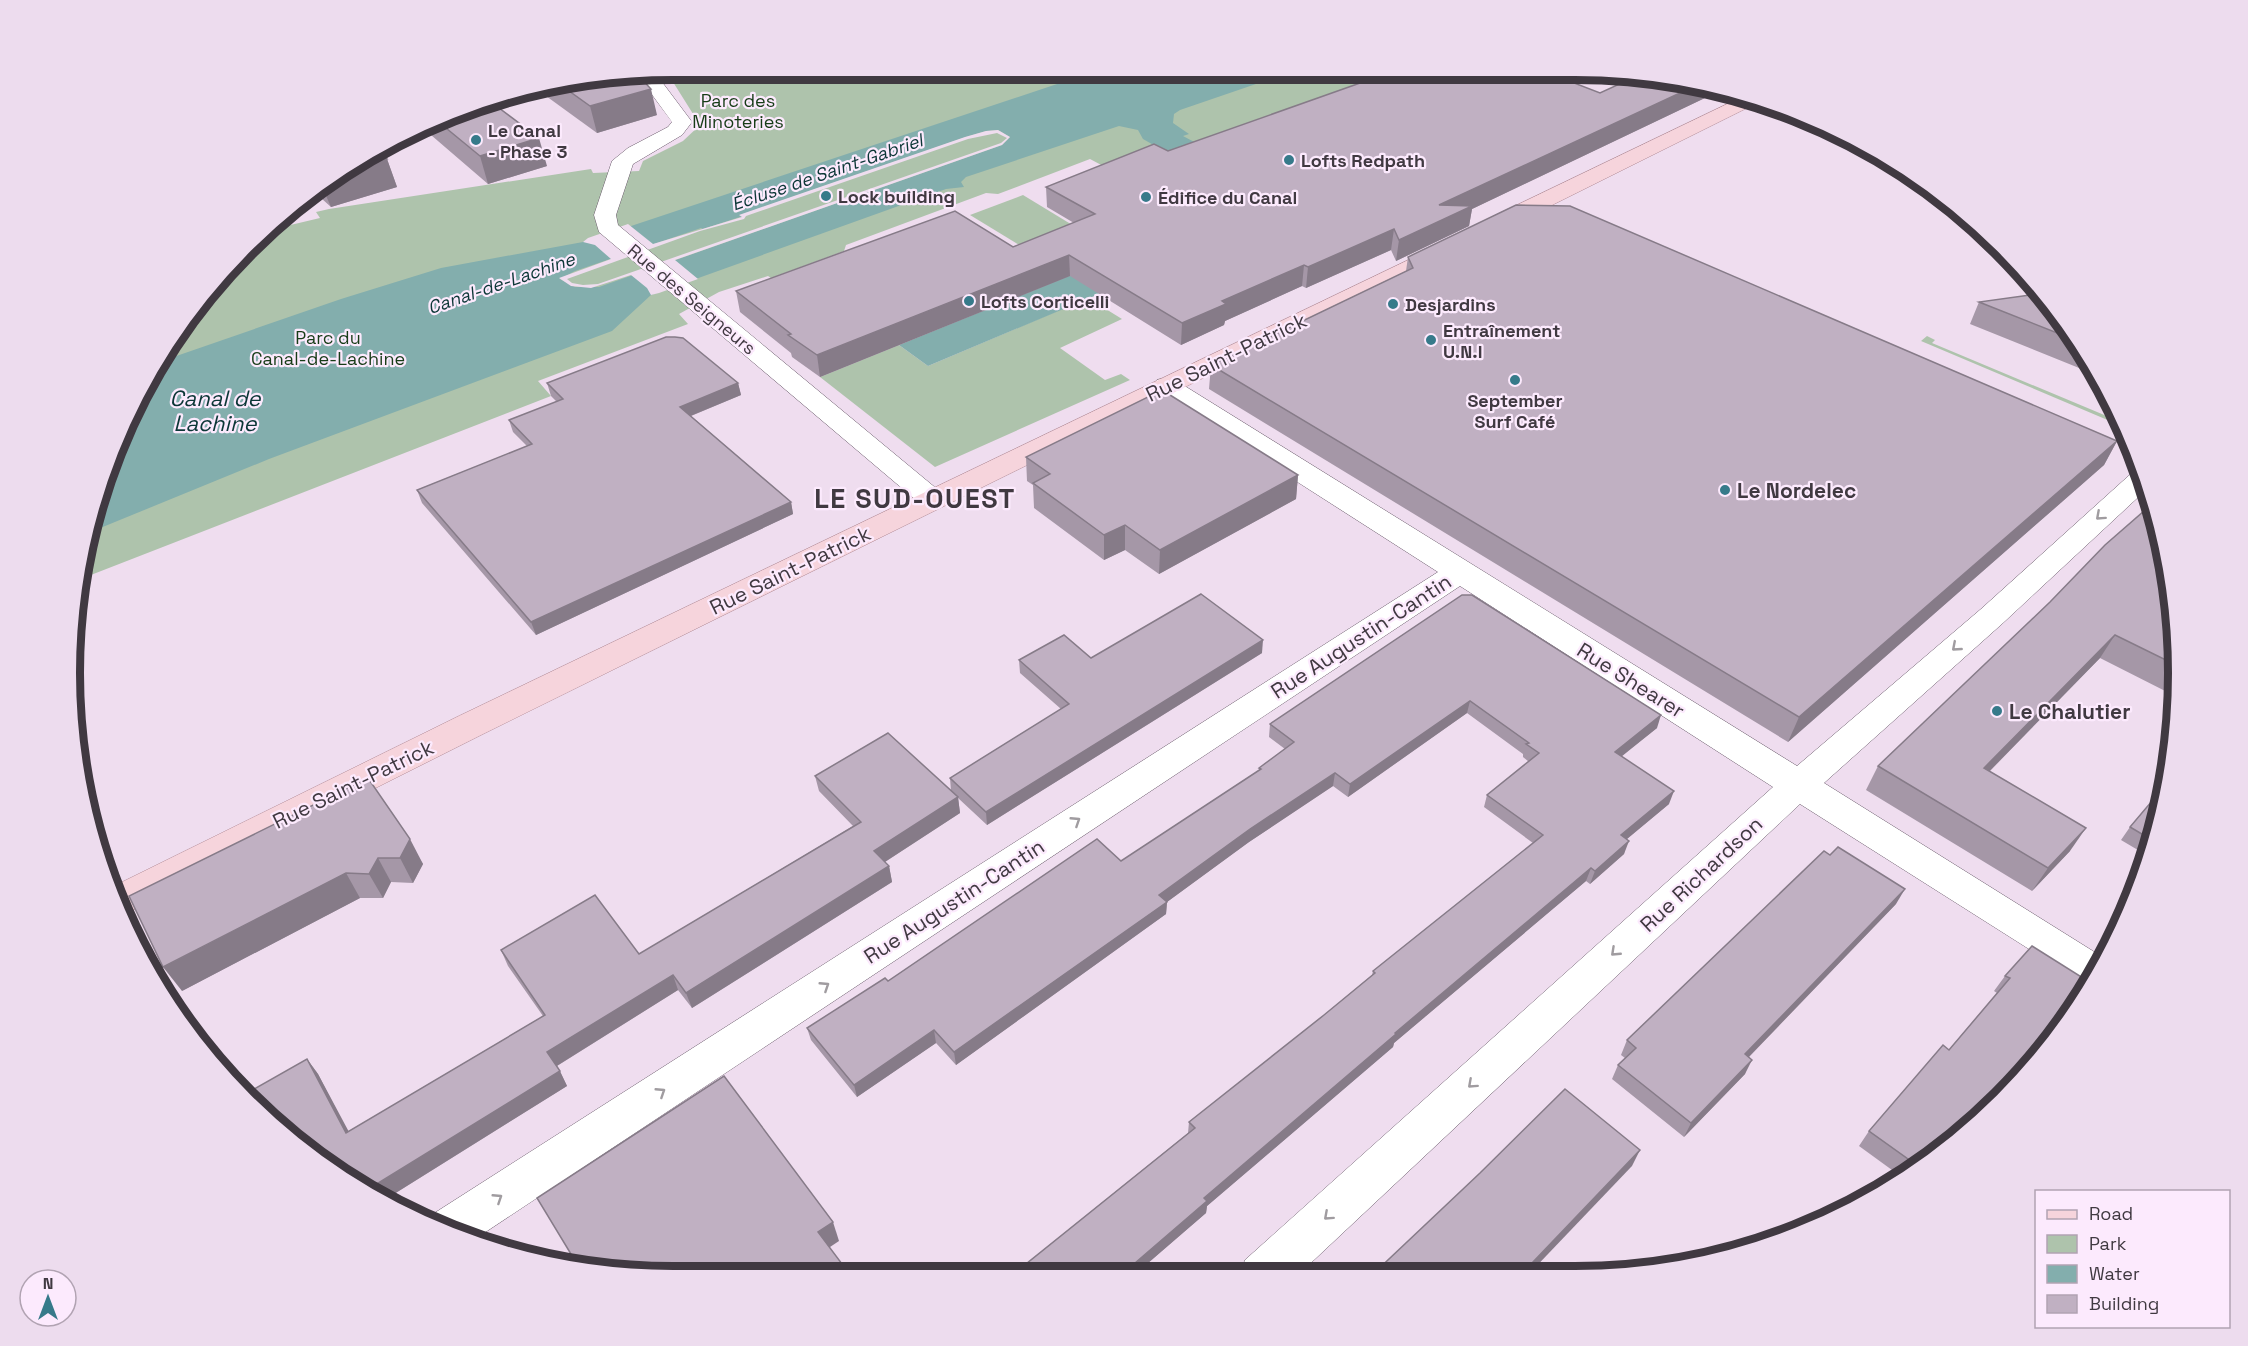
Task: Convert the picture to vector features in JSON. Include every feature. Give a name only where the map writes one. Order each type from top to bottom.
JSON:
[{"type":"main road","name":"Rue Saint-Patrick","points":[[124,898],[471,725],[1743,104]]},
{"type":"street","name":"Rue des Seigneurs","points":[[651,81],[682,122],[675,131],[635,152],[621,164],[605,215],[605,223],[610,230],[933,500]]},
{"type":"street","name":"Rue Shearer","points":[[1166,387],[2090,969]]},
{"type":"street","name":"Rue Richardson","points":[[1273,1266],[1798,786],[1992,616],[2137,483]]},
{"type":"street","name":"Rue Augustin-Cantin","points":[[457,1225],[1459,572]]},
{"type":"green space","name":"Parc du Canal-de-Lachine","points":[[672,80],[1405,80],[1220,146],[1105,167],[1090,159],[998,194],[986,193],[846,245],[844,251],[771,278],[768,276],[719,292],[679,314],[688,324],[538,381],[551,396],[88,576],[100,519],[111,482],[125,446],[159,376],[202,312],[253,253],[282,227],[320,218],[316,212],[329,209],[591,169],[593,173],[639,171],[643,161],[683,141],[700,125]]},
{"type":"green space","points":[[1023,195],[1074,226],[1024,248],[970,215]]},
{"type":"green space","points":[[1088,298],[1122,319],[1060,348],[1105,380],[1121,374],[1130,380],[935,467],[820,377],[899,345],[928,366]]},
{"type":"green space","points":[[1927,336],[1935,340],[1932,343],[2110,417],[2112,422],[1921,341]]},
{"type":"water","name":"Canal de Lachine","points":[[1069,80],[1268,80],[1180,110],[1174,114],[1173,123],[1189,134],[1183,136],[1384,243],[1351,258],[1277,219],[928,366],[899,345],[1252,201],[1143,139],[1138,130],[1119,126],[966,177],[961,182],[964,187],[946,189],[651,295],[612,331],[269,459],[98,529],[111,482],[125,446],[159,376],[170,358],[341,299],[441,268],[583,242]],"holes":[[[998,130],[1010,137],[1002,145],[599,287],[575,287],[560,279],[575,271],[743,216],[740,215],[966,137]]]},
{"type":"pier","points":[[998,130],[1010,137],[1002,145],[675,260],[698,279],[659,293],[651,295],[647,288],[631,275],[591,288],[571,286],[559,278],[611,259],[595,245],[583,242],[588,238],[628,224],[653,244],[742,217],[739,215],[986,131]],"holes":[[[997,133],[1007,138],[1001,143],[598,284],[583,285],[572,283],[567,279],[968,139]]]},
{"type":"building","points":[[1369,80],[1566,80],[1600,93],[1624,82],[1686,90],[1439,205],[1472,206],[1399,240],[1394,229],[1308,267],[1304,265],[1222,301],[1226,304],[1182,323],[1069,255],[817,355],[788,335],[791,334],[736,291],[955,211],[1013,247],[1095,214],[1046,187],[1154,144],[1168,151]]},
{"type":"building","points":[[643,81],[651,89],[590,106],[567,89]]},
{"type":"building","points":[[497,107],[539,138],[480,156],[444,126]]},
{"type":"building","points":[[383,156],[387,159],[366,165]]},
{"type":"building","name":"Le Nordelec","points":[[1516,205],[1570,206],[2117,441],[1799,717],[1211,365],[1413,268],[1408,257]]},
{"type":"building","points":[[2033,296],[2062,335],[1979,302]]},
{"type":"building","points":[[666,337],[683,338],[738,383],[680,407],[791,502],[531,622],[417,490],[532,444],[509,420],[563,399],[547,383]]},
{"type":"building","points":[[1162,390],[1298,475],[1160,550],[1125,525],[1104,535],[1033,483],[1050,474],[1026,457]]},
{"type":"building","points":[[2145,510],[2157,557],[2163,596],[2168,661],[2115,635],[1984,768],[2086,828],[2048,868],[1878,766],[2050,602],[2105,545]]},
{"type":"building","points":[[1201,594],[1263,640],[986,812],[950,778],[1069,704],[1019,660],[1064,635],[1091,658]]},
{"type":"building","points":[[1462,595],[1472,595],[1661,715],[1615,752],[1674,791],[1621,835],[1629,841],[1595,871],[1591,868],[1395,1033],[1204,1198],[1207,1201],[1132,1266],[1023,1266],[1195,1128],[1189,1122],[1324,1015],[1375,973],[1373,971],[1543,835],[1487,795],[1539,753],[1526,744],[1529,743],[1470,701],[1350,784],[1335,773],[1250,829],[1159,895],[1167,902],[954,1052],[934,1030],[854,1085],[807,1028],[885,978],[888,981],[1097,839],[1121,861],[1261,769],[1259,768],[1294,742],[1270,724]]},
{"type":"building","points":[[888,733],[958,797],[874,851],[889,866],[686,993],[673,975],[547,1052],[560,1071],[374,1186],[312,1144],[251,1091],[307,1059],[346,1133],[545,1015],[501,950],[595,895],[639,954],[861,822],[815,776]]},
{"type":"building","points":[[368,778],[410,839],[400,858],[378,858],[369,874],[346,873],[163,967],[129,896]]},
{"type":"building","points":[[2155,797],[2145,836],[2130,827]]},
{"type":"building","points":[[1838,847],[1905,889],[1745,1054],[1752,1060],[1691,1123],[1618,1065],[1636,1048],[1627,1040],[1824,851],[1830,855]]},
{"type":"building","points":[[2032,946],[2084,978],[2046,1034],[1995,1093],[1936,1144],[1912,1161],[1869,1131],[1943,1045],[1949,1050],[2010,978],[2005,976]]},
{"type":"building","points":[[724,1076],[833,1222],[818,1232],[844,1266],[634,1265],[573,1257],[537,1198]]},
{"type":"building","points":[[1565,1089],[1640,1150],[1533,1262],[1537,1266],[1382,1266]]},
{"type":"place","name":"Le Canal - Phase 3","points":[[476,140]]},
{"type":"place","name":"Lofts Redpath","points":[[1289,160]]},
{"type":"place","name":"Lock building","points":[[826,196]]},
{"type":"place","name":"Édifice du Canal","points":[[1146,197]]},
{"type":"place","name":"Lofts Corticelli","points":[[969,301]]},
{"type":"place","name":"Desjardins","points":[[1393,304]]},
{"type":"place","name":"Entraînement U.N.I","points":[[1431,340]]},
{"type":"place","name":"September Surf Café","points":[[1515,380]]},
{"type":"place","name":"Le Nordelec","points":[[1725,490]]},
{"type":"place","name":"Le Chalutier","points":[[1997,711]]},
{"type":"district","name":"LE SUD-OUEST","points":[[915,498]]},
{"type":"park label","name":"Parc des Minoteries","points":[[738,110]]},
{"type":"water label","name":"Écluse de Saint-Gabriel","points":[[827,172]]},
{"type":"water label","name":"Canal-de-Lachine","points":[[501,283]]}]
